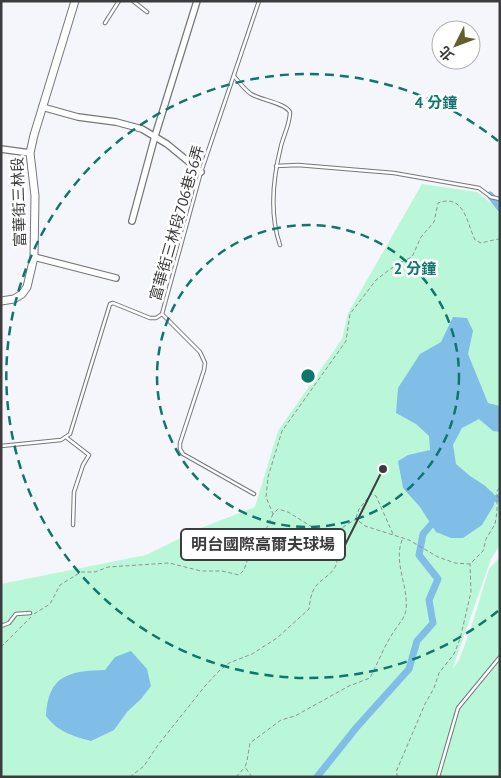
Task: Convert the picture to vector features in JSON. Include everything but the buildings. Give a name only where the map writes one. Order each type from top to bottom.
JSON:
[{"type":"street","name":"富華街三林段","points":[[1,301],[14,299],[22,294],[27,287],[34,256],[35,196],[30,153],[42,107],[75,1]]},
{"type":"street","points":[[132,221],[155,136],[197,1]]},
{"type":"street","points":[[42,107],[78,117],[132,126],[155,136],[201,172]]},
{"type":"street","points":[[1,149],[30,153]]},
{"type":"street","points":[[34,256],[116,278]]},
{"type":"lane","points":[[105,23],[119,1]]},
{"type":"lane","points":[[133,1],[147,12]]},
{"type":"lane","name":"富華街三林段706巷56弄","points":[[67,438],[70,434],[110,304],[113,302],[150,318],[156,318],[162,314],[201,172],[259,1]]},
{"type":"lane","points":[[234,76],[253,95],[284,106],[290,112],[276,166],[274,183],[273,205],[276,233],[280,245]]},
{"type":"lane","points":[[276,166],[298,165],[394,173],[480,188],[491,197],[500,199]]},
{"type":"lane","points":[[162,314],[200,352],[205,363],[180,443],[180,449],[183,454],[254,494]]},
{"type":"lane","points":[[1,446],[67,438],[89,455],[83,465],[74,492],[73,525]]},
{"type":"lane","points":[[1,626],[9,623],[16,614],[30,614]]},
{"type":"lane","points":[[438,777],[458,708],[500,658]]},
{"type":"path","points":[[273,514],[266,497],[268,477],[282,431],[346,341],[350,314],[376,280],[397,264],[412,257],[420,237],[434,222],[438,203],[455,202],[460,206],[474,240],[481,243],[500,240]]},
{"type":"path","points":[[398,777],[396,772],[425,704],[434,688],[439,673],[454,654],[460,639],[472,592],[470,564],[483,551],[486,539],[495,524],[497,491],[500,486]]},
{"type":"path","points":[[329,536],[356,519],[359,509],[371,494],[376,496],[393,534]]},
{"type":"path","points":[[1,647],[39,610],[50,604],[60,585],[81,572],[96,572],[108,567],[169,563],[201,571],[222,570],[239,575],[244,570],[248,558],[259,545],[273,514],[278,509],[288,512],[329,536]]},
{"type":"path","points":[[356,519],[365,526],[403,538],[438,557],[470,564]]},
{"type":"path","points":[[130,777],[144,766],[158,744],[205,686],[229,663],[252,654],[277,638],[309,608],[310,598],[316,586],[329,576],[336,565],[337,558],[329,536]]},
{"type":"path","points":[[236,777],[245,767],[250,742],[262,733],[282,720],[295,716],[349,686],[370,678],[393,633],[405,616],[407,592],[400,565],[398,547],[403,538]]},
{"type":"path","points":[[1,747],[1,758]]},
{"type":"path","points":[[245,767],[252,777]]},
{"type":"green space","points":[[422,184],[477,192],[493,205],[500,215],[500,545],[491,559],[452,670],[459,660],[470,631],[489,569],[500,557],[500,777],[1,777],[1,584],[146,555],[201,528],[255,507],[278,431],[342,339],[348,313]]},
{"type":"water","points":[[453,317],[467,318],[473,331],[468,354],[488,403],[500,406],[500,432],[493,431],[479,419],[462,428],[453,445],[456,464],[494,494],[494,505],[482,525],[463,538],[451,538],[436,532],[420,507],[403,488],[398,461],[408,455],[430,450],[429,436],[416,424],[396,413],[398,388],[420,354],[441,342]]},
{"type":"water","points":[[131,651],[147,669],[151,686],[127,712],[114,730],[91,741],[61,730],[46,716],[51,692],[63,678],[81,672],[105,670],[115,657]]},
{"type":"waterway","points":[[490,195],[500,208]]},
{"type":"waterway","points":[[485,500],[500,498]]},
{"type":"waterway","points":[[317,777],[356,728],[409,669],[417,641],[433,623],[429,600],[438,579],[419,555],[423,534],[436,519]]},
{"type":"place","name":"明台國際高爾夫球場","points":[[383,469]]}]
